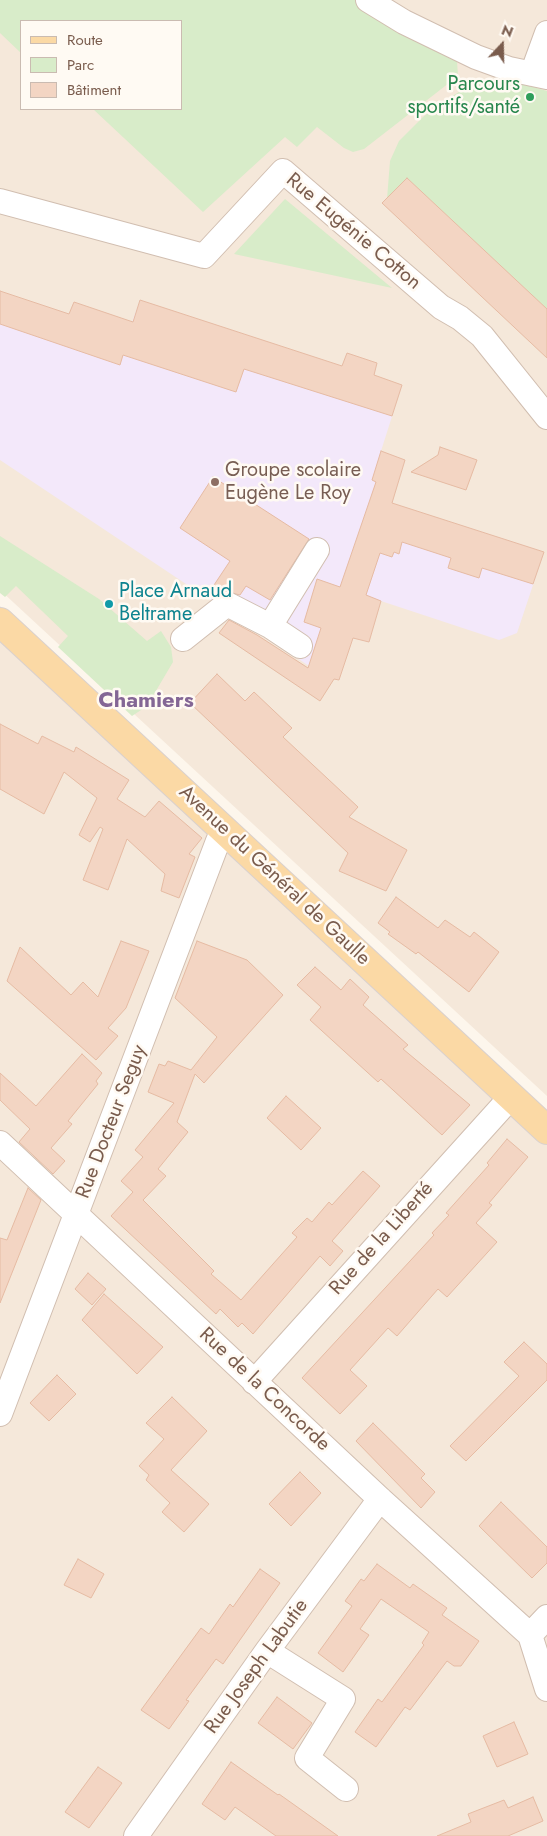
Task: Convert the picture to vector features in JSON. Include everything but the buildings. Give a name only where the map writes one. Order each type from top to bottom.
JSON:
[{"type":"main road","name":"Avenue du Général de Gaulle","points":[[0,622],[547,1130]]},
{"type":"street","points":[[368,0],[404,22],[476,57],[509,70],[540,76],[547,33]]},
{"type":"street","name":"Rue Eugénie Cotton","points":[[0,200],[204,256],[283,171],[441,307],[460,318],[482,336],[547,417]]},
{"type":"street","points":[[270,626],[317,550]]},
{"type":"street","points":[[183,639],[227,604],[270,626],[300,646]]},
{"type":"street","name":"Rue Docteur Seguy","points":[[0,1414],[218,841],[226,832]]},
{"type":"street","name":"Rue de la Liberté","points":[[254,1382],[511,1097]]},
{"type":"street","name":"Rue de la Concorde","points":[[0,1143],[380,1499],[538,1651]]},
{"type":"street","name":"Rue Joseph Labutie","points":[[136,1836],[268,1651],[380,1499]]},
{"type":"street","points":[[547,1617],[538,1651],[547,1689]]},
{"type":"street","points":[[268,1651],[343,1698],[306,1758],[346,1789]]},
{"type":"shaded area","points":[[0,0],[547,0],[547,1096],[0,590]]},
{"type":"shaded area","name":"Groupe scolaire Eugène Le Roy","points":[[0,291],[69,314],[74,302],[132,322],[140,300],[342,366],[347,353],[377,363],[374,376],[402,385],[381,451],[405,460],[392,503],[544,552],[517,633],[499,640],[381,601],[369,642],[353,638],[339,680],[321,674],[0,460]]},
{"type":"shaded area","points":[[0,606],[547,1115],[547,1836],[0,1836]]},
{"type":"green space","points":[[0,0],[358,0],[457,61],[458,76],[364,149],[353,152],[344,148],[317,127],[297,147],[285,137],[203,212],[94,110],[182,110],[182,20],[20,20],[20,52],[0,33]]},
{"type":"green space","points":[[493,79],[513,81],[547,91],[547,309],[407,178],[387,199],[390,161],[399,141],[423,117],[442,102],[471,85]]},
{"type":"green space","points":[[285,199],[392,288],[234,254]]},
{"type":"green space","points":[[0,536],[99,599],[147,641],[161,631],[171,647],[173,662],[147,706],[132,716],[58,647],[68,636],[16,586],[5,597],[0,593]]},
{"type":"place","name":"Parcours sportifs/santé","points":[[530,97]]},
{"type":"place","name":"Groupe scolaire Eugène Le Roy","points":[[215,482]]},
{"type":"place","name":"Place Arnaud Beltrame","points":[[109,604]]},
{"type":"district","name":"Chamiers","points":[[146,702]]}]
